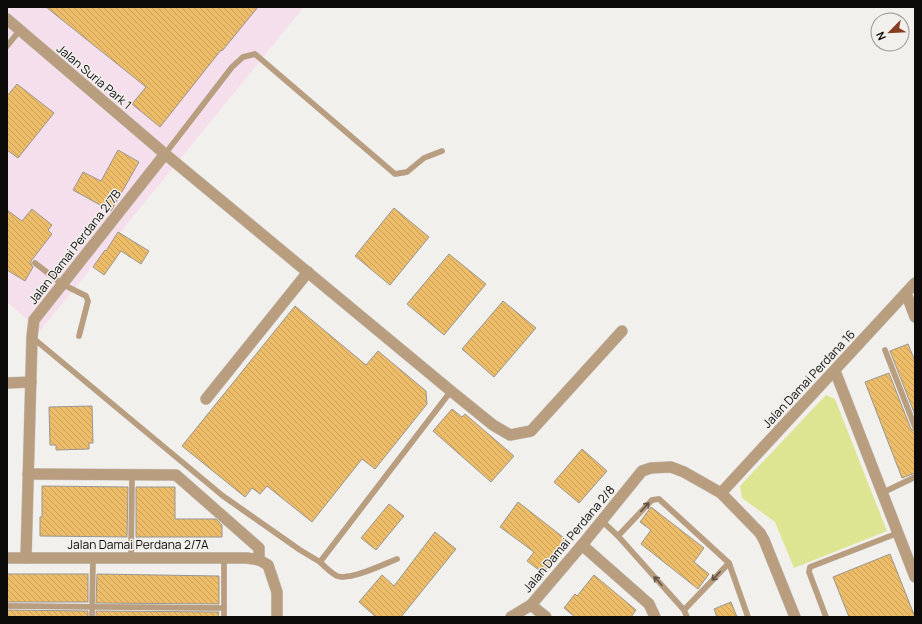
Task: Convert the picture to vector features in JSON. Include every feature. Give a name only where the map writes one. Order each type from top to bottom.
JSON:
[{"type":"street","name":"Jalan Suria Park 1","points":[[7,19],[165,154],[451,391],[493,425],[510,435],[531,431],[622,331]]},
{"type":"street","name":"Jalan Damai Perdana 2/7B","points":[[26,558],[32,337],[34,320],[165,154]]},
{"type":"street","points":[[206,399],[308,272]]},
{"type":"street","name":"Jalan Damai Perdana 16","points":[[721,493],[915,283]]},
{"type":"street","points":[[906,293],[915,317]]},
{"type":"street","points":[[834,371],[915,576]]},
{"type":"street","points":[[7,383],[31,382]]},
{"type":"street","name":"Jalan Damai Perdana 2/8","points":[[510,617],[531,605],[642,471],[651,468],[671,467],[684,472],[721,493]]},
{"type":"street","points":[[28,474],[176,475],[259,548],[277,592],[277,617]]},
{"type":"street","points":[[721,493],[760,533],[795,617]]},
{"type":"street","points":[[582,545],[649,604],[655,617]]},
{"type":"street","name":"Jalan Damai Perdana 2/7A","points":[[7,558],[224,558],[264,562]]},
{"type":"street","points":[[531,605],[546,617]]},
{"type":"lane","points":[[7,46],[20,30]]},
{"type":"lane","points":[[165,154],[232,67],[243,57],[255,54],[396,174],[407,172],[424,158],[442,151]]},
{"type":"lane","points":[[35,263],[62,284],[86,296],[88,301],[79,336]]},
{"type":"lane","points":[[32,337],[223,496],[300,550],[320,562],[338,576],[356,576],[397,559]]},
{"type":"lane","points":[[885,350],[915,427]]},
{"type":"lane","points":[[320,562],[451,391]]},
{"type":"lane","points":[[131,558],[132,475]]},
{"type":"lane","points":[[882,493],[915,477]]},
{"type":"lane","points":[[618,536],[652,500],[658,498],[729,563],[748,617]]},
{"type":"lane","points":[[602,521],[618,536],[684,610],[687,617]]},
{"type":"lane","points":[[826,617],[808,572],[810,567],[898,533]]},
{"type":"lane","points":[[92,617],[93,558]]},
{"type":"lane","points":[[224,558],[224,617]]},
{"type":"lane","points":[[684,610],[729,563]]},
{"type":"lane","points":[[7,606],[224,608]]},
{"type":"shaded area","points":[[7,7],[304,7],[40,331],[7,302]]},
{"type":"green space","points":[[826,395],[835,399],[887,531],[794,568],[775,522],[742,498],[740,486]]},
{"type":"building","points":[[46,7],[258,7],[222,51],[221,50],[160,127],[132,104],[146,87]]},
{"type":"building","points":[[17,84],[54,113],[18,158],[7,150],[7,96]]},
{"type":"building","points":[[118,150],[139,162],[111,211],[73,190],[83,172],[101,181]]},
{"type":"building","points":[[394,208],[429,237],[390,285],[355,256]]},
{"type":"building","points":[[32,209],[52,225],[48,230],[52,234],[31,261],[33,267],[25,281],[7,270],[7,210],[22,221]]},
{"type":"building","points":[[118,232],[149,251],[141,264],[121,251],[104,275],[93,267],[105,250],[106,251]]},
{"type":"building","points":[[449,254],[486,284],[444,335],[407,304]]},
{"type":"building","points":[[503,301],[536,328],[494,377],[462,349]]},
{"type":"building","points":[[295,306],[366,365],[378,351],[426,391],[427,404],[375,469],[362,459],[312,522],[267,486],[260,494],[252,488],[245,497],[182,446]]},
{"type":"building","points":[[908,344],[915,361],[915,415],[890,351]]},
{"type":"building","points":[[889,373],[911,429],[915,431],[915,473],[902,478],[865,382]]},
{"type":"building","points":[[92,406],[93,443],[89,443],[89,449],[56,450],[56,445],[50,445],[49,407]]},
{"type":"building","points":[[452,409],[462,417],[465,414],[514,456],[491,482],[433,431]]},
{"type":"building","points":[[582,449],[607,471],[579,503],[554,482]]},
{"type":"building","points":[[42,486],[128,487],[127,537],[40,536],[40,517],[42,517]]},
{"type":"building","points":[[136,487],[175,487],[175,519],[216,519],[222,525],[222,537],[136,537]]},
{"type":"building","points":[[518,502],[568,541],[543,573],[527,561],[534,552],[500,527]]},
{"type":"building","points":[[389,504],[404,516],[376,550],[361,538]]},
{"type":"building","points":[[651,507],[704,548],[694,562],[709,574],[698,589],[641,544],[651,530],[640,522]]},
{"type":"building","points":[[435,532],[456,549],[401,617],[376,617],[359,602],[382,575],[394,586]]},
{"type":"building","points":[[890,554],[915,617],[849,617],[833,577]]},
{"type":"building","points":[[7,574],[88,574],[88,602],[7,602]]},
{"type":"building","points":[[97,574],[219,576],[219,604],[96,603]]},
{"type":"building","points":[[594,575],[636,610],[631,617],[575,617],[564,608],[575,594],[577,596]]},
{"type":"building","points":[[731,602],[737,617],[717,617],[714,609]]},
{"type":"building","points":[[7,610],[88,611],[88,617],[7,617]]},
{"type":"building","points":[[96,611],[219,612],[218,617],[96,617]]}]
